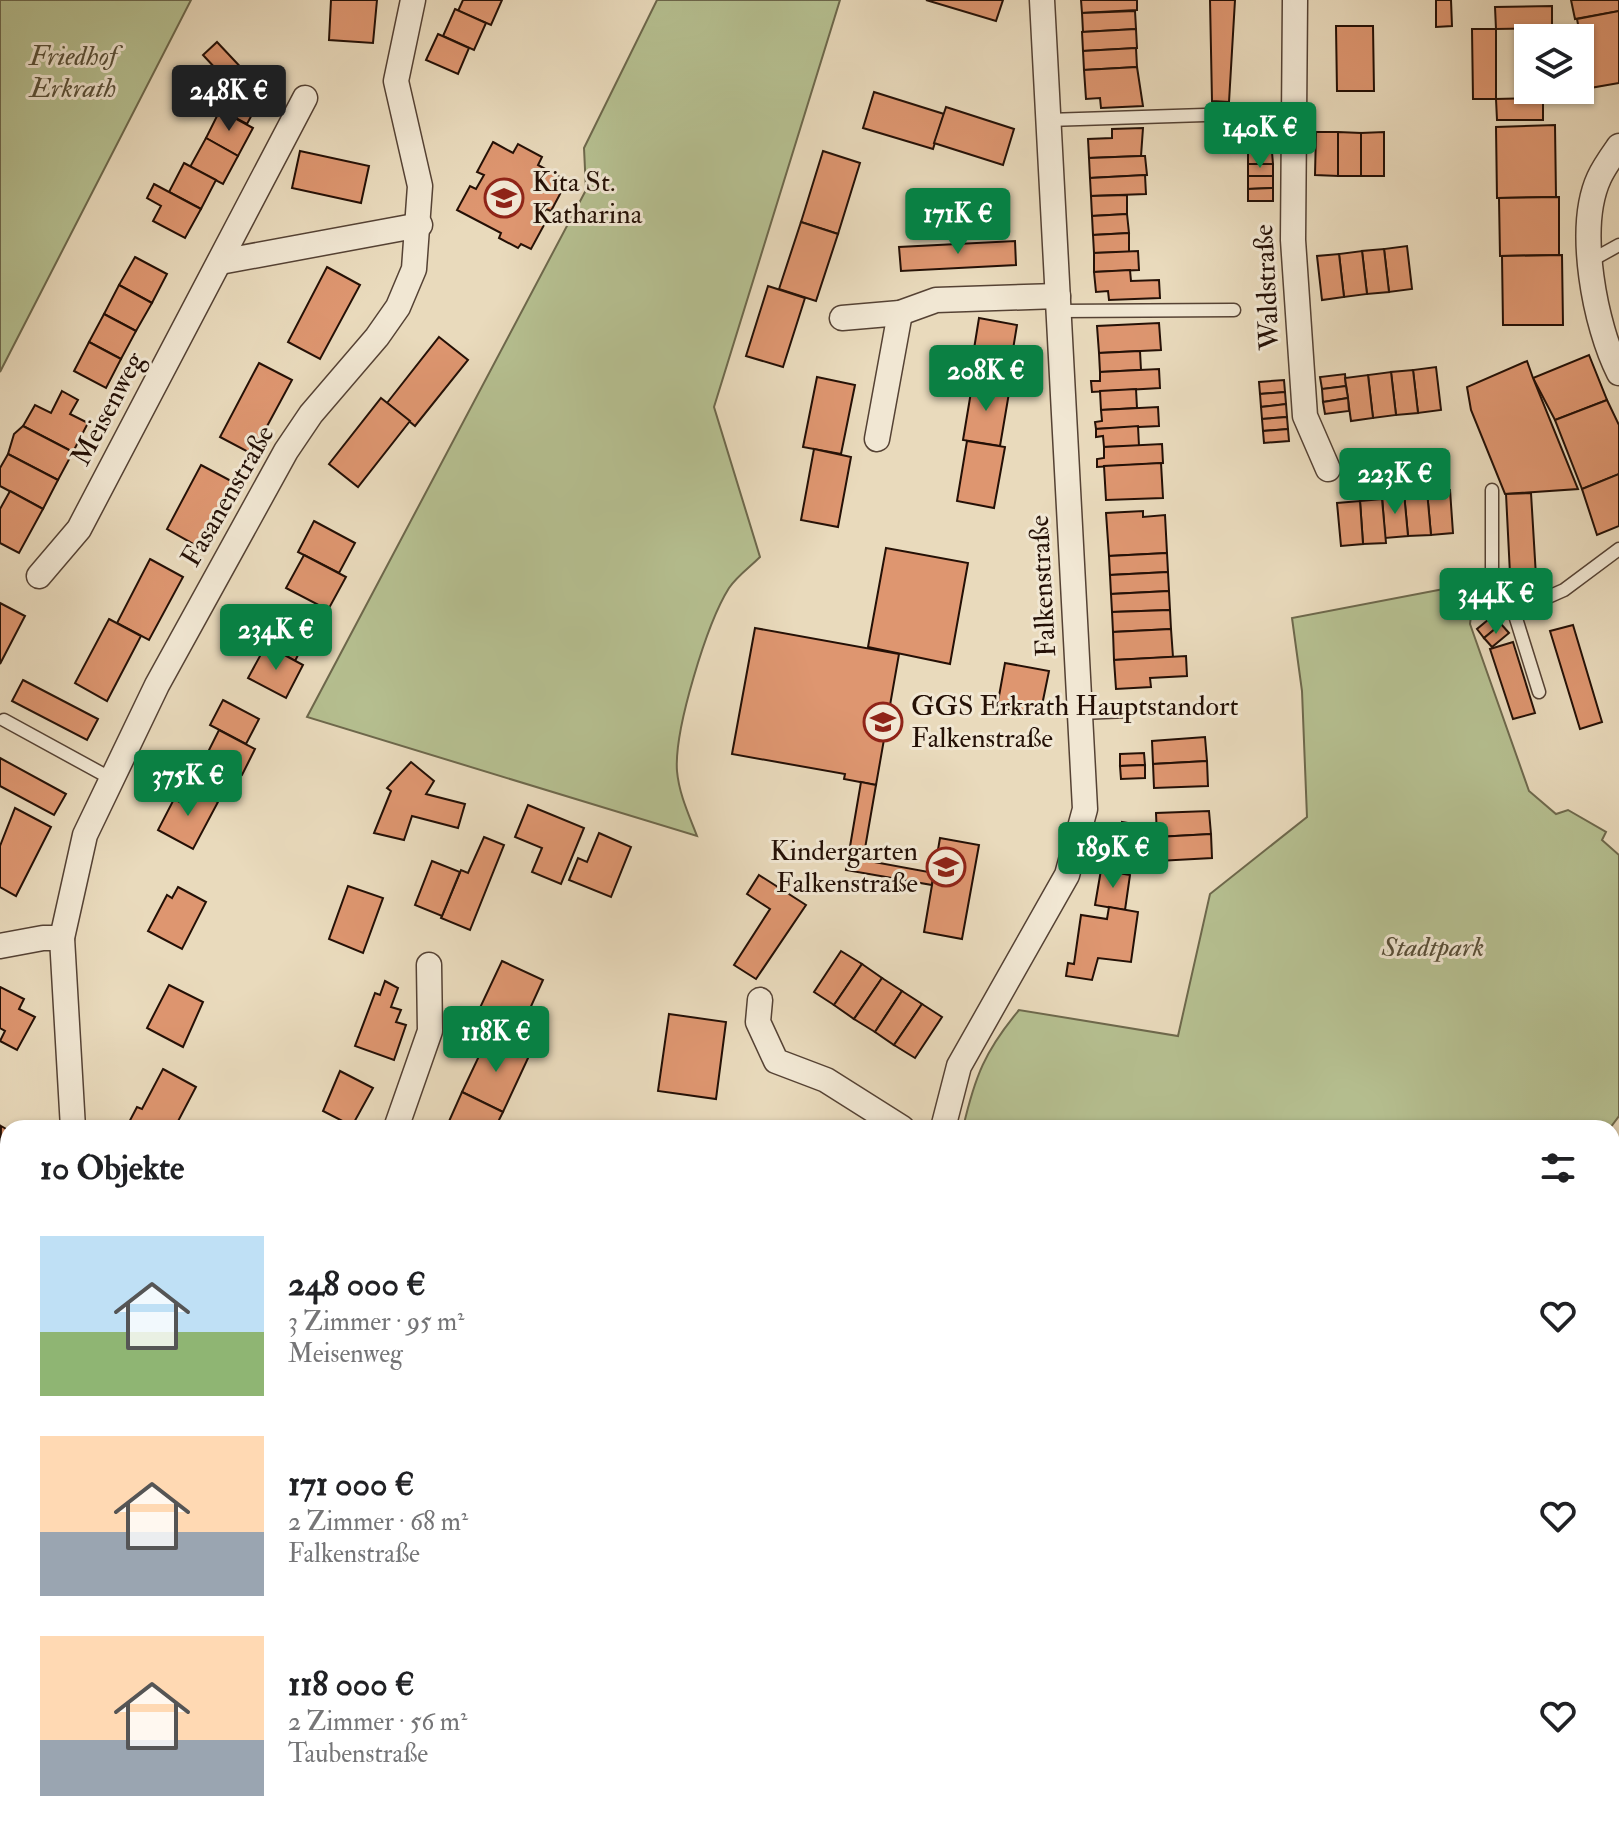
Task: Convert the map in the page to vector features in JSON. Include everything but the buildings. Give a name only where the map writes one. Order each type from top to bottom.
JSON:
[{"type":"street","name":"Fasanenstraße","points":[[73,1120],[62,938],[85,835],[110,778],[286,451],[398,307],[414,269],[420,225],[416,161],[396,81],[413,0]]},
{"type":"street","name":"Falkenstraße","points":[[945,1120],[959,1066],[1067,875],[1085,809],[1042,0]]},
{"type":"street","name":"Waldstraße","points":[[1295,0],[1293,240],[1305,416],[1328,469]]},
{"type":"street","name":"Meisenweg","points":[[39,576],[79,529],[305,98]]},
{"type":"street","points":[[1619,146],[1598,179],[1589,229],[1595,301],[1619,373]]},
{"type":"street","points":[[220,262],[420,225]]},
{"type":"street","points":[[842,318],[900,313],[936,300],[1058,303]]},
{"type":"street","points":[[877,439],[900,313]]},
{"type":"street","points":[[0,946],[43,938],[62,938]]},
{"type":"street","points":[[399,1120],[430,1031],[429,965]]},
{"type":"street","points":[[760,1000],[758,1022],[776,1061],[826,1080],[889,1120]]},
{"type":"lane","points":[[1048,120],[1236,114]]},
{"type":"lane","points":[[1590,261],[1619,245]]},
{"type":"lane","points":[[1058,303],[1234,310]]},
{"type":"lane","points":[[1492,490],[1492,590],[1496,602],[1514,612],[1539,692]]},
{"type":"lane","points":[[1514,612],[1564,590],[1619,549]]},
{"type":"lane","points":[[1080,713],[1129,711]]},
{"type":"lane","points":[[4,720],[110,778]]},
{"type":"green space","name":"Friedhof Erkrath","points":[[0,0],[191,0],[0,372]]},
{"type":"green space","points":[[657,0],[840,0],[714,407],[760,557],[732,584],[720,604],[686,704],[677,771],[682,796],[697,836],[307,717],[586,190],[584,148]]},
{"type":"green space","name":"Stadtpark","points":[[1475,583],[1470,624],[1529,791],[1556,814],[1568,810],[1606,832],[1602,840],[1619,855],[1619,1116],[1616,1120],[965,1120],[983,1065],[1019,1010],[1178,1036],[1210,894],[1307,817],[1302,691],[1292,618]]},
{"type":"place","name":"Kita St. Katharina","points":[[504,198]]},
{"type":"place","name":"GGS Erkrath Hauptstandort Falkenstraße","points":[[883,722]]},
{"type":"place","name":"Kindergarten Falkenstraße","points":[[946,867]]}]
